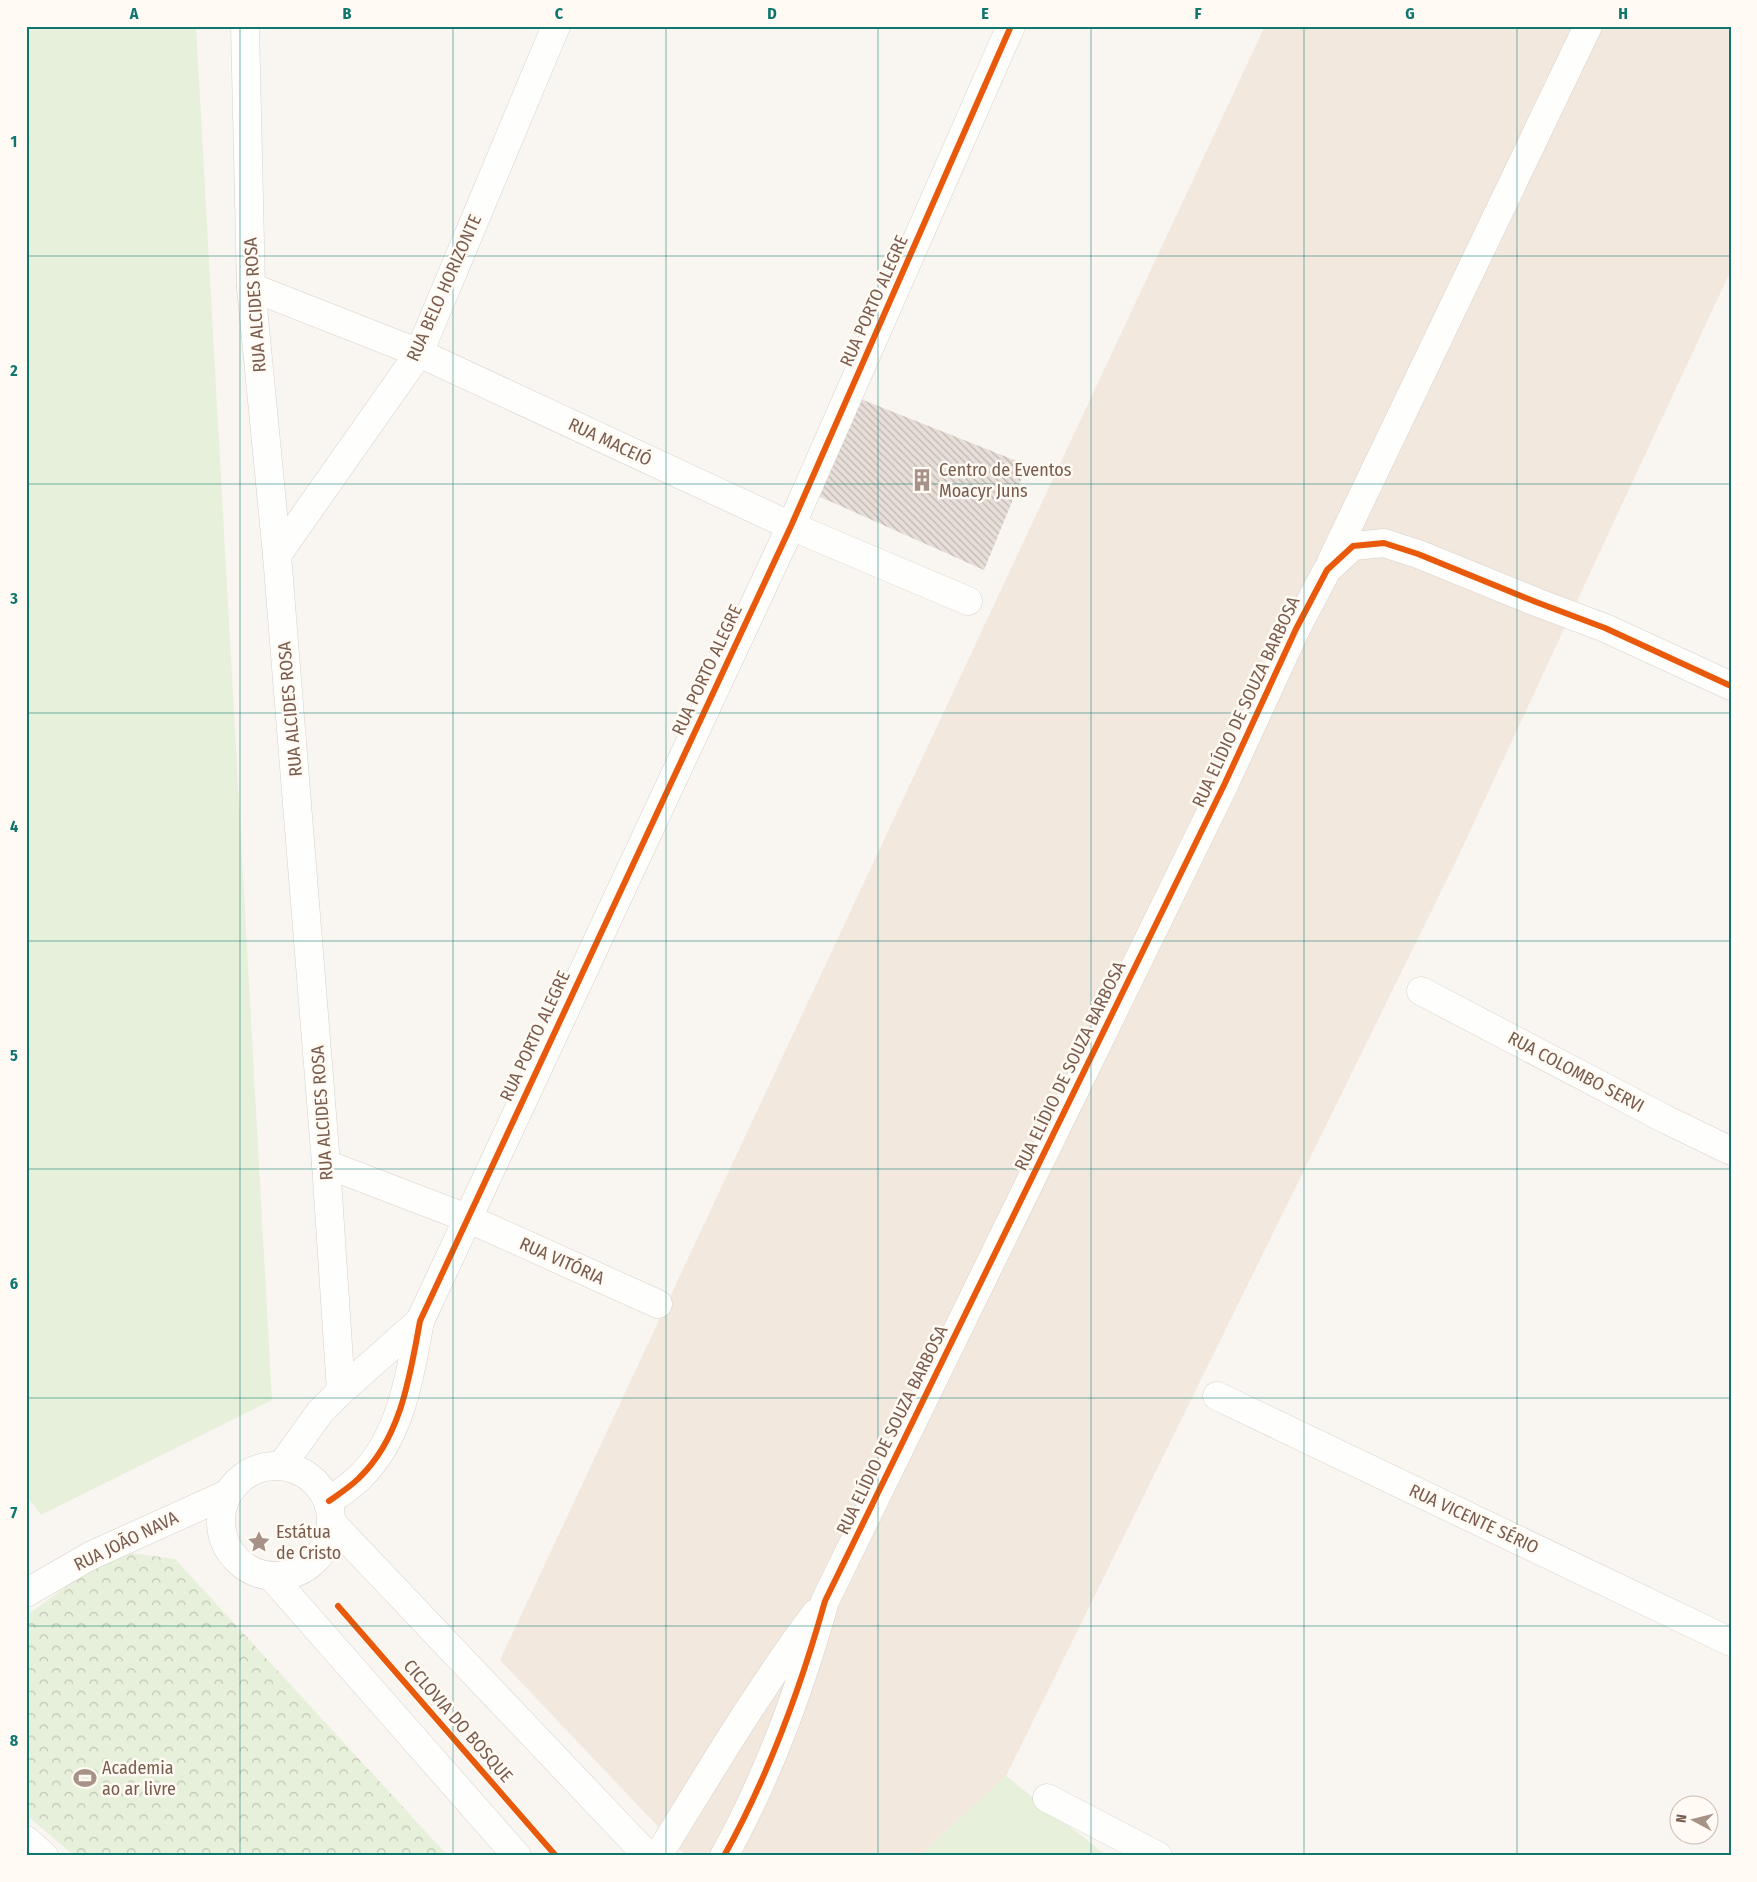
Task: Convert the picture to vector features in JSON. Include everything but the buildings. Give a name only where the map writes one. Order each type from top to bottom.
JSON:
[{"type":"street","name":"RUA ALCIDES ROSA","points":[[245,26],[252,286],[277,555],[326,1164],[341,1391]]},
{"type":"street","name":"RUA BELO HORIZONTE","points":[[277,555],[419,353],[556,26]]},
{"type":"street","name":"RUA PORTO ALEGRE","points":[[420,1321],[791,526],[1011,26]]},
{"type":"street","points":[[1327,570],[1588,26]]},
{"type":"street","name":"RUA MACEIÓ","points":[[252,286],[419,353],[791,526],[968,601]]},
{"type":"street","name":"RUA ELÍDIO DE SOUZA BARBOSA","points":[[724,1856],[747,1815],[782,1736],[807,1665],[825,1602],[1224,782],[1296,629],[1327,570],[1352,546],[1384,543],[1418,554],[1605,628],[1731,686]]},
{"type":"street","name":"RUA COLOMBO SERVI","points":[[1421,991],[1665,1119],[1731,1151]]},
{"type":"street","name":"RUA VITÓRIA","points":[[326,1164],[467,1218],[658,1304]]},
{"type":"street","points":[[282,1465],[320,1412],[420,1321]]},
{"type":"street","points":[[420,1321],[413,1358],[396,1424],[378,1457],[330,1512],[326,1545],[314,1562],[294,1574],[272,1577],[251,1571],[234,1557],[223,1537],[220,1516],[227,1494],[241,1477],[261,1467],[282,1465],[301,1471],[317,1482],[330,1512],[648,1856]]},
{"type":"street","name":"RUA VICENTE SÉRIO","points":[[1217,1396],[1731,1642]]},
{"type":"street","name":"RUA JOÃO NAVA","points":[[26,1593],[90,1556],[227,1494]]},
{"type":"street","points":[[272,1577],[517,1856]]},
{"type":"street","name":"RUA ELÍDIO DE SOUZA BARBOSA","points":[[658,1856],[782,1657],[825,1602]]},
{"type":"street","points":[[746,1712],[782,1736]]},
{"type":"street","points":[[1047,1798],[1158,1856]]},
{"type":"street","points":[[26,1840],[44,1856]]},
{"type":"shaded area","points":[[1265,26],[1731,26],[1731,270],[1457,859],[1006,1776],[919,1856],[686,1856],[500,1660]]},
{"type":"green space","points":[[26,26],[196,26],[272,1400],[41,1515],[26,1495]]},
{"type":"green space","points":[[114,1551],[175,1559],[448,1856],[75,1856],[26,1815],[26,1616]]},
{"type":"green space","points":[[1006,1776],[1107,1856],[919,1856]]},
{"type":"cycle path","points":[[329,1501],[356,1481],[373,1462],[385,1444],[394,1425],[402,1405],[420,1321],[791,526],[1011,26]]},
{"type":"cycle path","points":[[724,1856],[755,1795],[782,1731],[805,1667],[825,1601],[1225,783],[1296,629],[1327,570],[1353,546],[1384,543],[1418,554],[1605,628],[1731,686]]},
{"type":"cycle path","name":"CICLOVIA DO BOSQUE","points":[[338,1606],[556,1856]]},
{"type":"place","name":"Centro de Eventos Moacyr Juns","points":[[922,480]]},
{"type":"place","name":"Estátua de Cristo","points":[[259,1542]]},
{"type":"place","name":"Academia ao ar livre","points":[[85,1778]]}]
